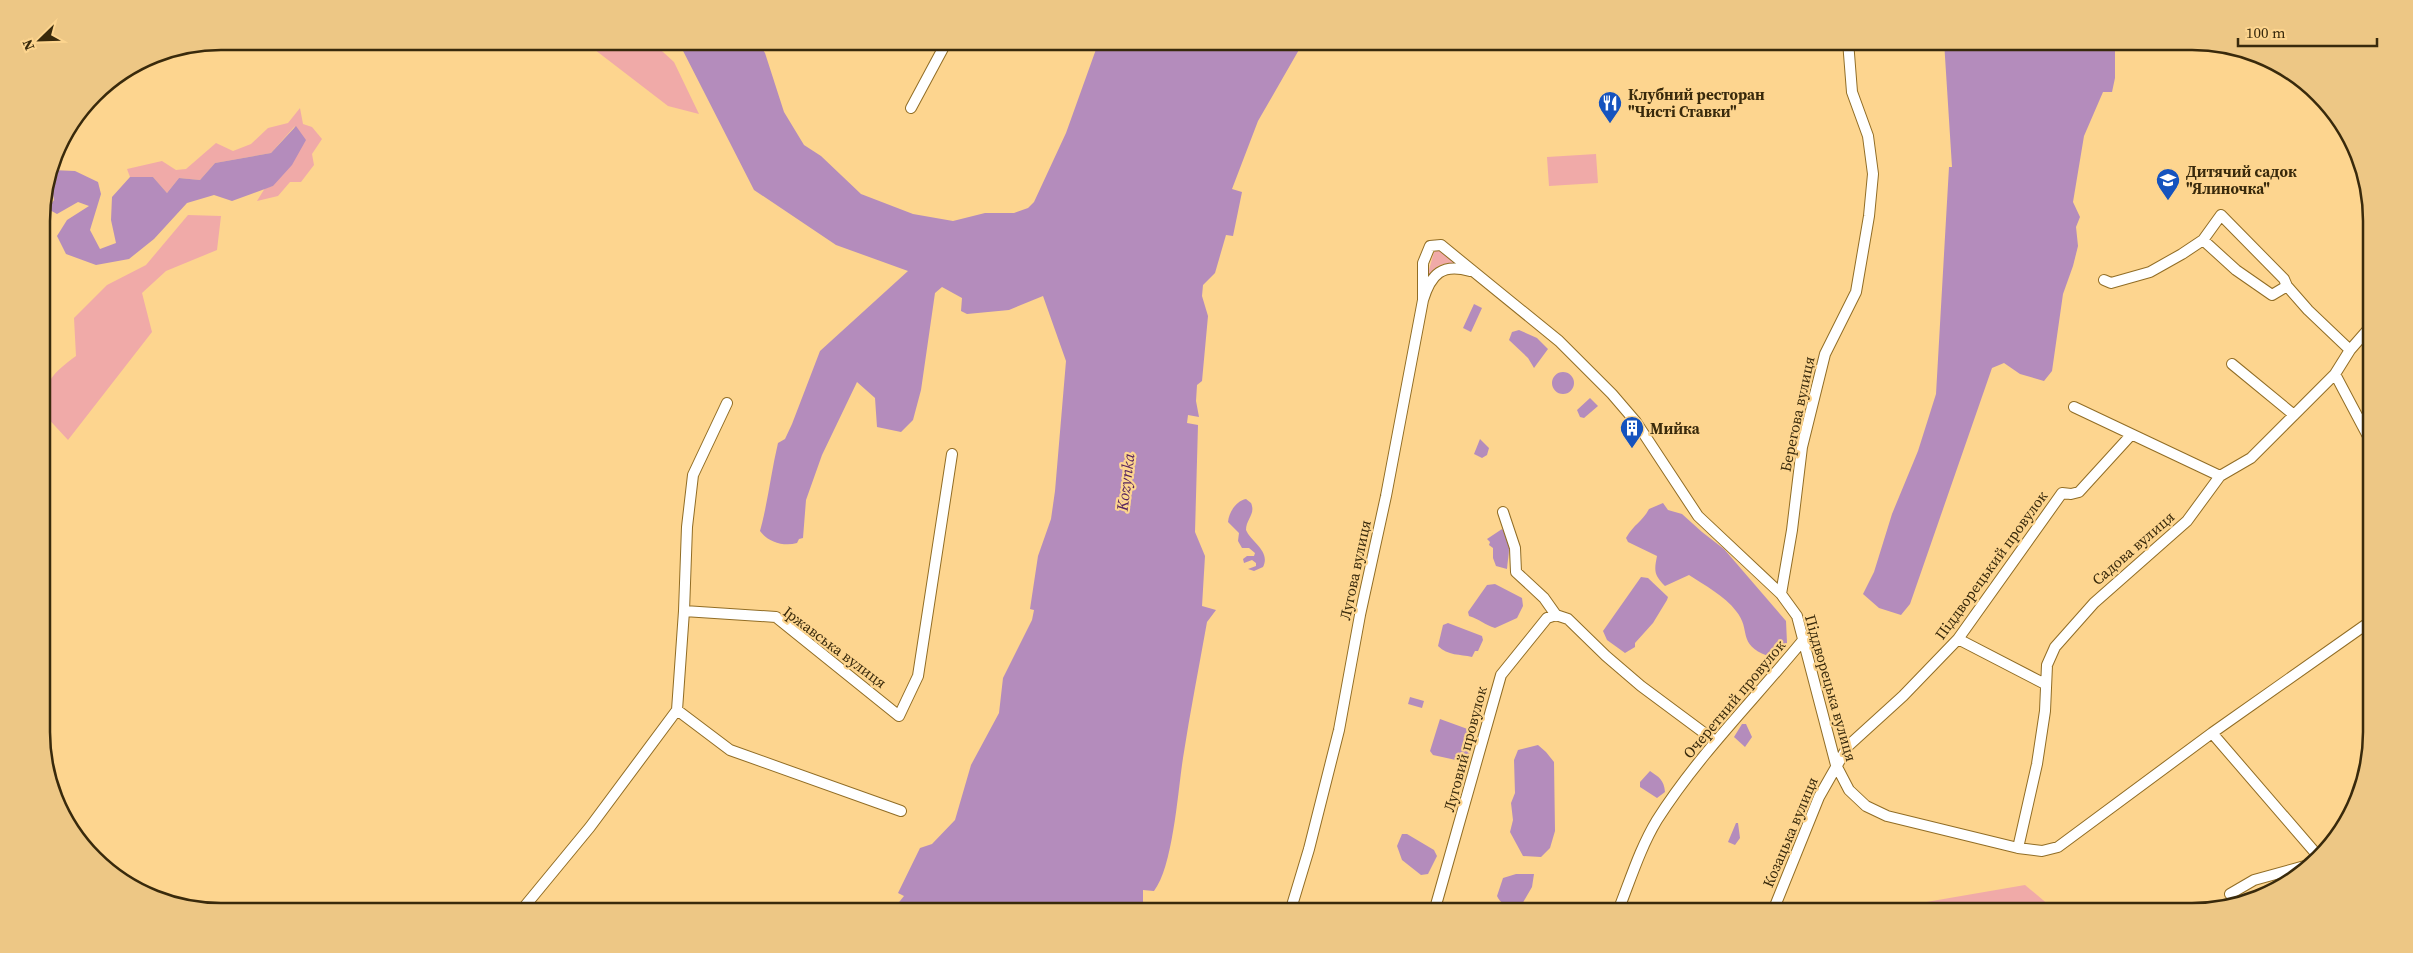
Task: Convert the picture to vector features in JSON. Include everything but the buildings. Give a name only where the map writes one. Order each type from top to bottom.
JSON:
[{"type":"street","points":[[911,108],[943,50]]},
{"type":"street","name":"Берегова вулиця","points":[[1781,594],[1792,530],[1802,447],[1825,354],[1856,292],[1869,216],[1873,174],[1870,146],[1852,92],[1849,50]]},
{"type":"street","points":[[2104,280],[2111,283],[2150,272],[2203,240],[2220,215],[2284,279],[2287,286],[2308,310],[2350,350]]},
{"type":"street","points":[[2203,240],[2236,270],[2272,295],[2287,286]]},
{"type":"street","name":"Піддворецька вулиця","points":[[1422,300],[1423,263],[1427,251],[1432,245],[1444,246],[1473,272],[1559,341],[1612,394],[1636,422],[1698,516],[1781,594],[1796,616],[1804,639],[1836,765],[1849,790],[1866,806],[1887,816],[2018,848],[2042,851],[2058,847],[2212,733],[2363,628]]},
{"type":"street","name":"Лугова вулиця","points":[[1293,903],[1309,849],[1339,730],[1360,615],[1386,496],[1422,300],[1428,286],[1441,271],[1456,268],[1473,272]]},
{"type":"street","name":"Садова вулиця","points":[[2018,848],[2037,764],[2045,711],[2047,666],[2056,647],[2094,602],[2187,521],[2220,476],[2251,458],[2294,416],[2335,374],[2350,350],[2363,334]]},
{"type":"street","points":[[2232,364],[2294,416]]},
{"type":"street","points":[[2335,374],[2363,427]]},
{"type":"street","points":[[527,903],[590,827],[677,710],[693,475],[727,403]]},
{"type":"street","points":[[2074,407],[2220,476]]},
{"type":"street","name":"Піддворецький провулок","points":[[1836,765],[1848,746],[1903,696],[1958,639],[2062,493],[2079,492],[2131,435]]},
{"type":"street","name":"Іржавська вулиця","points":[[684,610],[776,617],[900,716],[918,676],[952,454]]},
{"type":"street","points":[[1503,512],[1516,548],[1516,572],[1544,598],[1556,614],[1568,619],[1627,674],[1715,741]]},
{"type":"street","name":"Луговий провулок","points":[[1437,903],[1501,675],[1547,618],[1556,614]]},
{"type":"street","name":"Очеретний провулок","points":[[1622,903],[1640,856],[1657,821],[1715,741],[1804,639]]},
{"type":"street","points":[[1958,639],[2045,684]]},
{"type":"street","points":[[677,710],[730,750],[901,811]]},
{"type":"street","points":[[2212,733],[2315,851]]},
{"type":"street","name":"Козацька вулиця","points":[[1777,903],[1819,797],[1836,765]]},
{"type":"street","points":[[2230,894],[2254,880],[2295,869]]},
{"type":"shaded area","points":[[595,50],[661,50],[674,62],[699,114],[668,106]]},
{"type":"shaded area","points":[[300,108],[303,124],[312,127],[322,139],[312,154],[314,165],[301,182],[290,182],[278,196],[257,201],[265,188],[273,186],[295,126],[271,153],[215,163],[200,180],[179,178],[167,193],[153,177],[130,177],[127,169],[162,161],[176,170],[186,169],[216,143],[233,151],[251,144],[268,128],[288,123]]},
{"type":"shaded area","points":[[1596,154],[1598,183],[1549,186],[1547,157]]},
{"type":"shaded area","points":[[188,215],[221,216],[217,250],[166,271],[142,293],[152,332],[68,440],[50,421],[50,381],[55,373],[76,356],[74,318],[107,285],[146,265]]},
{"type":"shaded area","points":[[1442,249],[1461,265],[1451,263],[1438,266],[1427,277],[1434,252]]},
{"type":"shaded area","points":[[2025,885],[2046,903],[1920,903]]},
{"type":"water","name":"Kozynka","points":[[683,50],[763,50],[784,112],[804,145],[821,156],[861,194],[913,214],[953,221],[985,213],[1014,213],[1028,208],[1034,202],[1066,133],[1096,50],[1299,50],[1258,121],[1232,189],[1242,192],[1233,236],[1226,235],[1215,273],[1203,285],[1202,296],[1208,316],[1202,381],[1197,385],[1196,401],[1199,417],[1188,415],[1187,423],[1198,425],[1195,532],[1205,556],[1202,606],[1216,610],[1207,622],[1186,741],[1174,828],[1166,865],[1154,891],[1143,890],[1143,903],[898,903],[904,896],[898,893],[920,848],[932,844],[955,820],[971,765],[999,713],[1003,678],[1032,620],[1034,610],[1030,609],[1038,556],[1051,519],[1055,491],[1066,361],[1043,296],[1009,310],[967,314],[961,311],[962,298],[942,287],[935,293],[921,390],[913,420],[901,432],[877,427],[875,398],[857,382],[822,455],[806,500],[803,538],[799,539],[797,543],[792,544],[772,541],[760,531],[778,443],[785,439],[792,424],[820,351],[908,271],[836,245],[754,190]]},
{"type":"water","points":[[1945,50],[2115,50],[2115,78],[2112,92],[2103,92],[2084,136],[2073,202],[2080,217],[2076,227],[2078,246],[2063,294],[2052,371],[2044,381],[2020,374],[2004,363],[1992,368],[1910,604],[1901,615],[1879,608],[1863,594],[1874,572],[1892,514],[1918,451],[1936,394],[1949,167],[1952,167]]},
{"type":"water","points":[[296,126],[306,140],[292,165],[273,186],[232,201],[214,195],[187,203],[154,239],[129,259],[96,265],[66,254],[57,236],[67,220],[89,206],[78,202],[57,214],[50,210],[54,200],[52,192],[58,170],[75,171],[98,182],[101,194],[90,230],[100,249],[116,243],[111,220],[112,197],[130,177],[153,177],[167,193],[179,178],[200,180],[215,163],[271,153]]},
{"type":"water","points":[[1474,304],[1482,308],[1471,332],[1463,328]]},
{"type":"water","points":[[1519,330],[1537,338],[1548,349],[1534,368],[1528,358],[1509,340],[1512,332]]},
{"type":"water","points":[[1563,372],[1571,375],[1574,383],[1571,391],[1563,394],[1555,391],[1552,383],[1555,375]]},
{"type":"water","points":[[1590,398],[1598,406],[1584,418],[1580,417],[1577,410]]},
{"type":"water","points":[[1480,439],[1489,448],[1487,455],[1482,458],[1474,454]]},
{"type":"water","points":[[1246,499],[1251,503],[1252,513],[1246,530],[1262,551],[1265,561],[1263,567],[1254,571],[1248,569],[1256,566],[1256,563],[1252,560],[1244,563],[1243,559],[1247,556],[1254,556],[1255,553],[1249,548],[1242,548],[1238,541],[1239,533],[1228,522],[1234,508],[1239,502]]},
{"type":"water","points":[[1663,503],[1668,510],[1682,514],[1724,549],[1786,621],[1787,643],[1768,656],[1752,647],[1746,636],[1741,618],[1726,600],[1714,591],[1689,575],[1665,586],[1661,582],[1656,572],[1657,556],[1628,542],[1626,538],[1649,509]]},
{"type":"water","points":[[1502,529],[1509,543],[1507,569],[1496,566],[1493,558],[1493,548],[1489,545],[1490,542],[1487,539]]},
{"type":"water","points":[[1641,577],[1648,578],[1668,597],[1653,623],[1635,643],[1635,647],[1625,653],[1607,640],[1603,631]]},
{"type":"water","points":[[1495,584],[1522,598],[1523,606],[1517,618],[1495,628],[1469,616],[1468,612],[1487,585]]},
{"type":"water","points":[[1448,623],[1482,636],[1483,640],[1478,651],[1475,651],[1472,657],[1450,653],[1438,646],[1443,625]]},
{"type":"water","points":[[1410,697],[1424,701],[1422,708],[1408,704]]},
{"type":"water","points":[[1440,719],[1473,731],[1475,734],[1468,759],[1465,762],[1433,755],[1430,751]]},
{"type":"water","points":[[1742,724],[1746,724],[1752,737],[1745,747],[1734,737]]},
{"type":"water","points":[[1538,745],[1554,762],[1555,831],[1550,848],[1541,857],[1523,856],[1510,832],[1513,820],[1511,803],[1515,793],[1514,760],[1518,750]]},
{"type":"water","points":[[1650,771],[1664,784],[1665,792],[1657,798],[1640,787],[1640,782]]},
{"type":"water","points":[[1736,823],[1738,823],[1740,838],[1735,845],[1728,842]]},
{"type":"water","points":[[1402,834],[1407,834],[1434,850],[1437,856],[1428,874],[1421,875],[1402,860],[1397,846]]},
{"type":"water","points":[[1516,874],[1534,874],[1532,887],[1523,903],[1501,902],[1497,896],[1503,878]]},
{"type":"place","name":"Клубний ресторан \"Чисті Ставки\"","points":[[1610,124]]},
{"type":"place","name":"Дитячий садок \"Ялиночка\"","points":[[2168,201]]},
{"type":"place","name":"Мийка","points":[[1632,449]]}]
